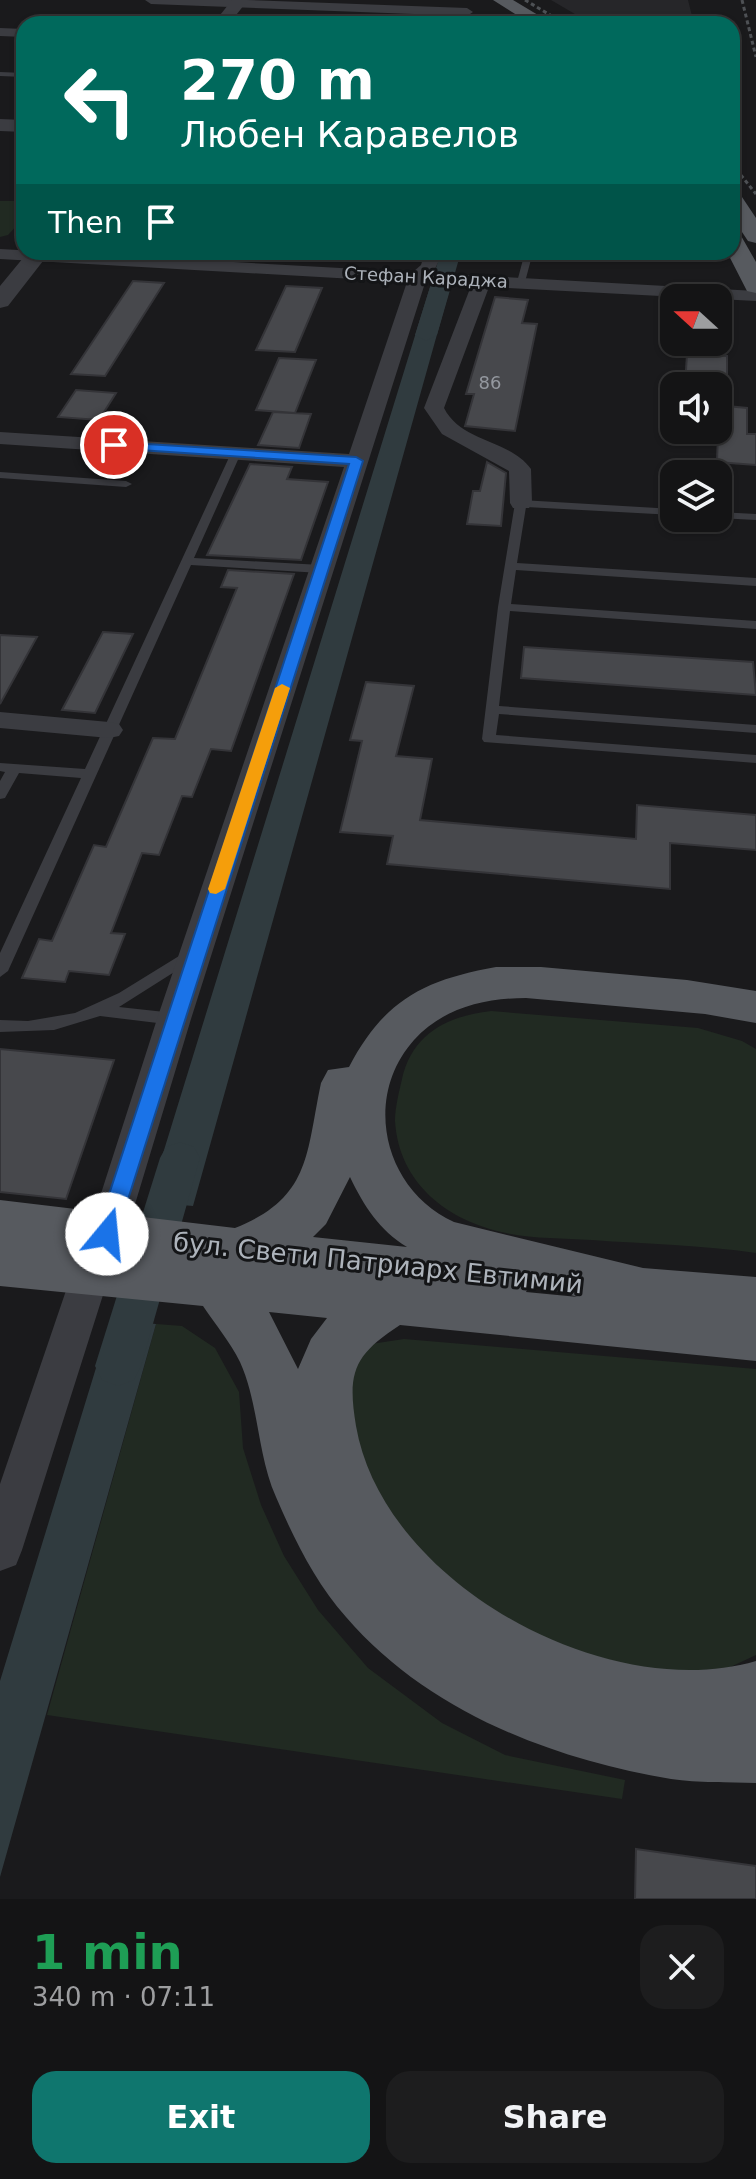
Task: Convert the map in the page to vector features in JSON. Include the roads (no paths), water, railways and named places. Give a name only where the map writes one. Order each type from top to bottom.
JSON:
[{"type":"main road","points":[[494,2],[511,16]]},
{"type":"main road","points":[[494,2],[526,16]]},
{"type":"main road","points":[[740,211],[756,236]]},
{"type":"main road","points":[[740,255],[756,286]]},
{"type":"main road","points":[[756,989],[495,966],[454,972],[417,984],[382,1006],[357,1040],[322,1186],[312,1205],[297,1221],[215,1267],[270,1367],[283,1414],[286,1444],[316,1522],[362,1589],[413,1641],[479,1685],[560,1720],[675,1745],[756,1749]]},
{"type":"main road","points":[[642,1290],[464,1246],[424,1231],[395,1207],[376,1180],[363,1138],[367,1090],[375,1058],[385,1039],[400,1024],[438,999],[480,985],[508,983],[715,999],[756,1007]]},
{"type":"main road","points":[[543,986],[706,1015],[756,1031]]},
{"type":"main road","name":"бул. Свети Патриарх Евтимий","points":[[0,1221],[119,1256],[215,1267],[391,1303],[756,1337]]},
{"type":"main road","name":"бул. Свети Патриарх Евтимий","points":[[0,1264],[119,1256]]},
{"type":"main road","name":"бул. Свети Патриарх Евтимий","points":[[215,1267],[382,1267],[756,1300]]},
{"type":"main road","points":[[391,1303],[368,1316],[338,1342],[325,1368],[322,1393],[331,1453],[341,1483],[379,1549],[400,1572],[476,1635],[573,1681],[628,1695],[709,1704],[756,1694]]},
{"type":"street","points":[[151,0],[467,12]]},
{"type":"street","points":[[0,301],[33,260]]},
{"type":"street","name":"Стефан Караджа","points":[[238,260],[427,268],[456,278],[756,296]]},
{"type":"street","points":[[0,1550],[119,1256],[174,1019],[356,461],[427,268]]},
{"type":"street","points":[[482,280],[434,408],[439,423],[458,436],[497,450],[520,469],[521,503]]},
{"type":"street","points":[[0,438],[356,461]]},
{"type":"street","points":[[0,720],[109,730]]},
{"type":"lane","points":[[521,282],[527,260]]},
{"type":"lane","points":[[0,971],[236,453]]},
{"type":"lane","points":[[0,475],[126,484]]},
{"type":"lane","points":[[660,511],[521,503],[504,607],[489,739],[756,759]]},
{"type":"lane","points":[[732,516],[756,517]]},
{"type":"lane","points":[[186,561],[321,569]]},
{"type":"lane","points":[[512,566],[756,582]]},
{"type":"lane","points":[[504,607],[756,625]]},
{"type":"lane","points":[[493,710],[756,729]]},
{"type":"lane","points":[[0,795],[7,768],[88,774]]},
{"type":"lane","points":[[103,1011],[197,950]]},
{"type":"lane","points":[[0,1026],[48,1023],[103,1011],[174,1019]]},
{"type":"waterway","points":[[426,335],[449,260]]},
{"type":"waterway","points":[[118,1366],[180,1158]]},
{"type":"railway","points":[[525,0],[552,16]]},
{"type":"railway","points":[[742,0],[756,57]]},
{"type":"railway","points":[[740,174],[756,194]]}]
